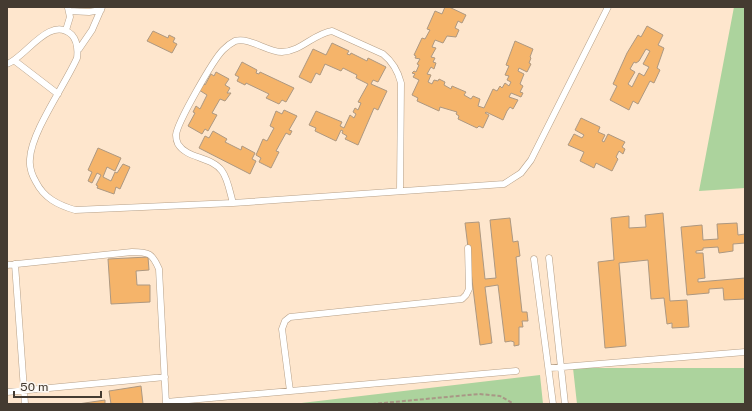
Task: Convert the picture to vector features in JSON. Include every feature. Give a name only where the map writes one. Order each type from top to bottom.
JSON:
[{"type":"lane","points":[[102,8],[92,30],[79,48],[75,63],[37,133],[30,159],[31,173],[40,191],[55,202],[74,210],[232,202],[504,184],[521,173],[531,160],[608,7]]},
{"type":"lane","points":[[66,30],[70,17],[68,9],[89,12],[102,8]]},
{"type":"lane","points":[[7,64],[15,61],[35,41],[48,32],[57,29],[66,30],[74,37],[79,48]]},
{"type":"lane","points":[[232,202],[222,171],[217,166],[202,158],[187,153],[178,143],[176,136],[179,126],[195,93],[222,50],[236,41],[243,41],[280,52],[290,51],[299,49],[326,32],[332,31],[383,54],[390,60],[398,72],[401,83],[400,190]]},
{"type":"lane","points":[[15,61],[58,94]]},
{"type":"lane","points":[[290,391],[282,329],[285,321],[290,317],[462,299],[469,289],[468,248]]},
{"type":"lane","points":[[7,265],[132,252],[146,252],[154,257],[159,269],[166,403],[516,371]]},
{"type":"lane","points":[[549,258],[565,404]]},
{"type":"lane","points":[[534,259],[550,368],[553,404]]},
{"type":"lane","points":[[15,264],[25,404]]},
{"type":"lane","points":[[550,368],[561,367],[562,369],[745,352]]},
{"type":"lane","points":[[7,392],[164,377]]},
{"type":"path","points":[[372,404],[479,394],[500,396],[514,404]]},
{"type":"green space","points":[[734,7],[745,7],[745,188],[699,191]]},
{"type":"green space","points":[[573,368],[745,368],[745,404],[577,404]]},
{"type":"green space","points":[[540,375],[543,404],[293,404]]},
{"type":"building","points":[[445,7],[449,7],[466,15],[462,23],[458,21],[455,28],[459,30],[456,37],[447,36],[443,43],[435,40],[432,47],[436,48],[431,57],[435,58],[433,62],[436,63],[434,69],[431,67],[427,74],[431,75],[428,82],[432,84],[434,80],[438,81],[439,79],[445,82],[444,85],[451,89],[452,86],[466,92],[464,95],[471,99],[473,96],[480,99],[478,106],[484,108],[493,89],[497,91],[500,86],[502,88],[505,83],[509,86],[511,82],[507,80],[509,76],[505,75],[509,66],[506,65],[515,41],[533,49],[529,63],[531,64],[527,72],[519,68],[518,71],[524,74],[520,84],[523,86],[520,92],[523,93],[521,97],[511,93],[509,97],[518,100],[513,109],[510,107],[507,111],[503,120],[486,112],[485,113],[489,115],[483,128],[479,126],[477,128],[458,119],[459,116],[456,114],[457,112],[440,107],[439,111],[417,101],[418,98],[412,95],[419,80],[413,77],[415,74],[412,73],[414,71],[416,72],[419,65],[417,64],[420,59],[415,58],[416,56],[414,55],[422,38],[425,39],[430,30],[427,29],[435,11],[442,14]]},
{"type":"building","points":[[647,26],[663,35],[658,45],[664,48],[657,68],[660,70],[654,83],[650,81],[638,104],[633,101],[629,110],[610,100],[617,86],[613,84],[627,53],[638,35],[641,37]],"holes":[[[646,49],[650,51],[643,64],[649,67],[644,76],[639,73],[632,87],[628,84],[635,72],[630,69],[634,62],[636,63],[639,61]]]},
{"type":"building","points":[[153,31],[168,38],[169,35],[175,38],[173,42],[177,44],[172,53],[147,41]]},
{"type":"building","points":[[332,43],[349,51],[347,54],[350,55],[351,53],[367,61],[368,58],[386,67],[378,82],[373,80],[371,84],[387,91],[378,110],[374,108],[358,145],[345,139],[347,136],[342,133],[343,131],[341,130],[336,141],[315,131],[316,128],[309,125],[316,111],[342,122],[340,126],[344,128],[350,115],[354,118],[356,114],[353,112],[355,108],[358,110],[361,103],[358,102],[368,84],[356,78],[357,75],[343,68],[341,71],[325,64],[320,75],[316,73],[311,83],[299,77],[313,49],[326,55]]},
{"type":"building","points":[[242,62],[257,70],[256,73],[259,74],[260,72],[294,88],[286,102],[282,100],[279,104],[266,98],[269,94],[246,83],[245,85],[237,81],[239,77],[235,75]]},
{"type":"building","points":[[216,72],[229,79],[225,85],[230,88],[227,93],[231,93],[225,101],[220,99],[212,113],[217,115],[208,131],[205,129],[202,134],[188,126],[195,113],[193,112],[196,106],[200,109],[207,95],[199,90],[203,83],[205,85],[211,74],[214,76]]},
{"type":"building","points":[[284,110],[297,116],[289,130],[292,131],[290,135],[286,133],[276,151],[279,152],[271,168],[259,162],[261,158],[256,155],[263,139],[267,141],[274,128],[270,126],[276,111],[282,114]]},
{"type":"building","points":[[581,118],[600,127],[598,132],[605,135],[602,141],[604,142],[608,134],[625,142],[622,147],[625,149],[623,154],[619,151],[616,157],[618,159],[612,171],[596,163],[594,168],[580,161],[584,152],[568,145],[574,134],[582,138],[584,135],[575,130]]},
{"type":"building","points":[[213,131],[227,139],[225,142],[241,150],[242,146],[255,153],[252,159],[256,161],[250,174],[199,148],[205,136],[209,138]]},
{"type":"building","points":[[98,148],[121,158],[115,171],[107,167],[103,177],[111,181],[115,172],[117,173],[123,164],[130,167],[120,189],[116,187],[114,194],[97,188],[98,186],[96,185],[101,175],[97,173],[92,183],[88,181],[92,172],[88,170]]},
{"type":"building","points":[[663,213],[670,301],[687,300],[689,327],[672,328],[672,323],[667,324],[664,298],[651,299],[648,260],[619,263],[626,346],[605,348],[598,262],[614,260],[611,218],[629,216],[629,228],[646,227],[645,215]]},
{"type":"building","points":[[510,218],[513,242],[518,241],[520,256],[516,257],[522,312],[527,312],[528,321],[522,321],[523,327],[519,327],[519,345],[514,346],[514,342],[511,341],[505,342],[498,285],[485,287],[492,343],[480,345],[465,223],[479,222],[485,279],[496,278],[490,220]]},
{"type":"building","points":[[737,223],[738,235],[745,234],[745,243],[733,244],[733,251],[719,253],[718,247],[703,248],[703,250],[696,251],[696,253],[703,253],[705,278],[698,279],[698,282],[745,278],[745,299],[724,300],[723,288],[709,289],[709,293],[687,295],[681,227],[702,225],[703,240],[718,239],[717,224]]},
{"type":"building","points":[[148,257],[149,270],[136,271],[137,285],[150,285],[150,302],[111,304],[108,259]]},
{"type":"building","points":[[141,386],[143,404],[111,404],[109,391]]},
{"type":"building","points":[[105,400],[105,404],[78,404]]}]
